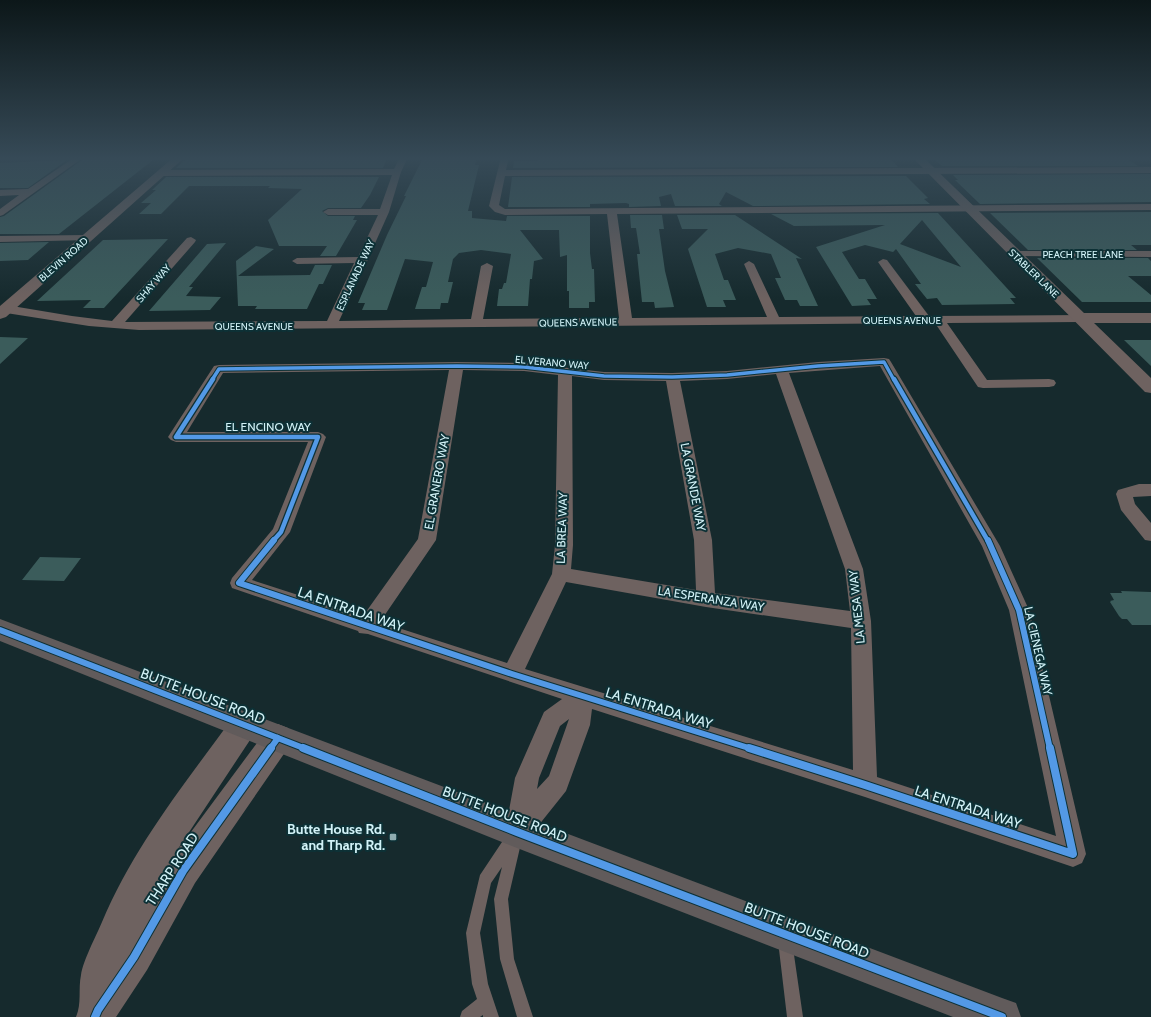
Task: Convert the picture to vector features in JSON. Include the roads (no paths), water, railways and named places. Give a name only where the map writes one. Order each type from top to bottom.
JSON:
[{"type":"main road","name":"BUTTE HOUSE ROAD","points":[[0,630],[517,832],[1002,1017]]},
{"type":"street","points":[[0,213],[12,204]]},
{"type":"street","name":"BLEVIN ROAD","points":[[3,312],[125,204]]},
{"type":"street","name":"ESPLANADE WAY","points":[[331,325],[363,260],[386,204]]},
{"type":"street","points":[[494,204],[498,210],[505,212],[1151,208]]},
{"type":"street","name":"STABLER LANE","points":[[964,204],[1151,388]]},
{"type":"street","points":[[328,212],[384,212]]},
{"type":"street","points":[[612,212],[626,322]]},
{"type":"street","points":[[0,239],[87,238]]},
{"type":"street","name":"SHAY WAY","points":[[115,325],[191,240]]},
{"type":"street","name":"PEACH TREE LANE","points":[[1015,254],[1151,254]]},
{"type":"street","points":[[297,261],[363,260]]},
{"type":"street","points":[[883,262],[932,319],[983,384],[1049,383]]},
{"type":"street","points":[[749,264],[775,321]]},
{"type":"street","points":[[476,323],[487,266]]},
{"type":"street","name":"QUEENS AVENUE","points":[[3,312],[115,325],[331,325],[1151,318]]},
{"type":"street","name":"EL VERANO WAY","points":[[219,370],[457,366],[524,367],[604,376],[672,377],[727,375],[818,366],[884,362]]},
{"type":"street","name":"LA CIENEGA WAY","points":[[884,362],[991,546],[1019,610],[1073,854]]},
{"type":"street","name":"EL GRANERO WAY","points":[[366,627],[427,540],[457,366]]},
{"type":"street","name":"EL ENCINO WAY","points":[[219,370],[176,437],[318,437],[281,532],[239,583]]},
{"type":"street","name":"LA MESA WAY","points":[[781,370],[854,569],[862,621],[865,785]]},
{"type":"street","name":"LA BREA WAY","points":[[512,674],[560,574],[564,545],[565,371]]},
{"type":"street","name":"LA GRANDE WAY","points":[[672,377],[703,540],[706,599]]},
{"type":"street","points":[[1151,490],[1139,490],[1124,494],[1127,506],[1151,535]]},
{"type":"street","name":"LA ESPERANZA WAY","points":[[560,574],[706,599],[862,621]]},
{"type":"street","name":"LA ENTRADA WAY","points":[[239,583],[366,627],[865,785],[1073,854]]},
{"type":"street","points":[[517,832],[558,783],[580,725],[583,696]]},
{"type":"street","points":[[517,832],[527,778],[552,719],[583,696]]},
{"type":"street","name":"THARP ROAD","points":[[97,1014],[99,975],[115,934],[136,890],[158,849],[244,725]]},
{"type":"street","name":"THARP ROAD","points":[[97,1014],[134,957],[183,871],[278,738]]},
{"type":"lane","points":[[492,1017],[480,984],[473,933],[485,880],[517,832]]},
{"type":"lane","points":[[517,832],[501,899],[507,959],[525,1017]]},
{"type":"lane","points":[[784,934],[795,1017]]},
{"type":"lane","points":[[468,1017],[486,1002]]},
{"type":"place","name":"Butte House Rd. and Tharp Rd.","points":[[393,837]]}]
